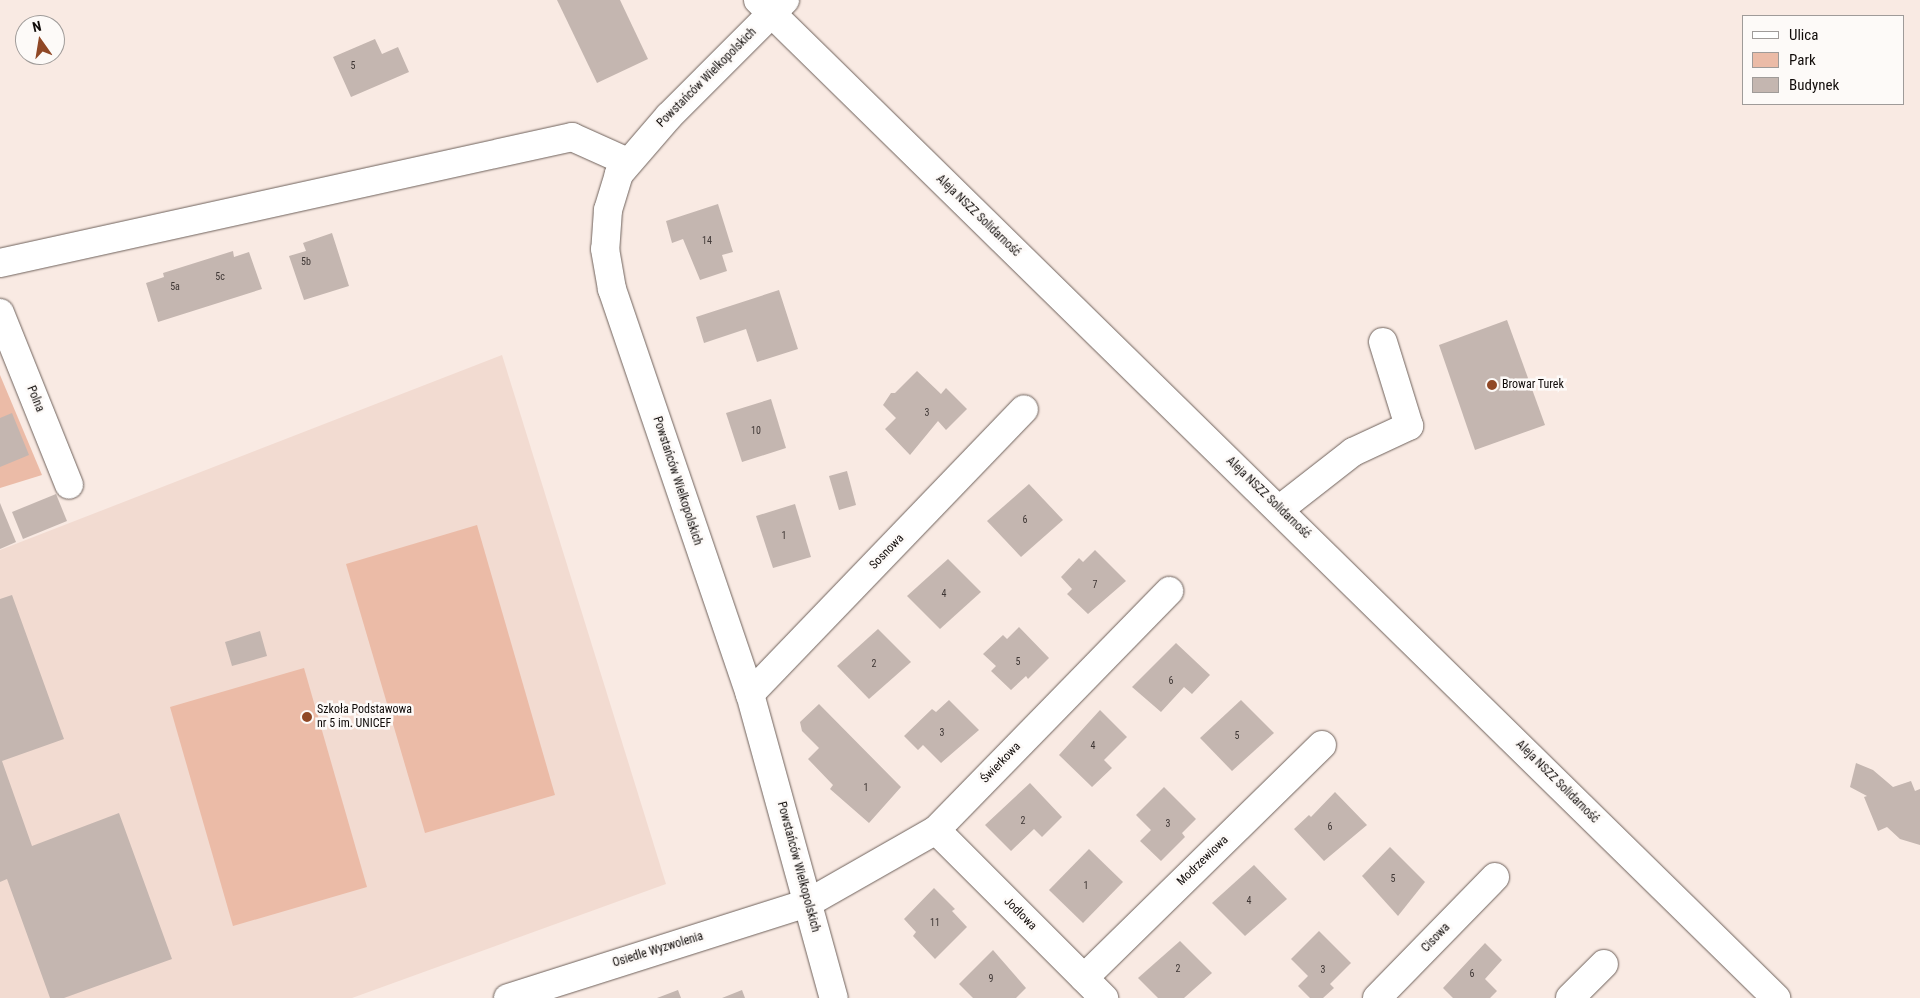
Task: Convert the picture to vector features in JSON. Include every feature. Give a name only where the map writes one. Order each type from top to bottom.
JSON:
[{"type":"street","name":"Powstańców Wielkopolskich","points":[[772,5],[619,174],[607,217],[605,249],[612,288],[750,694],[834,998]]},
{"type":"street","name":"Aleja NSZZ Solidarność","points":[[772,5],[1776,998]]},
{"type":"street","points":[[0,263],[572,137],[628,162]]},
{"type":"street","name":"Polna","points":[[0,313],[70,485]]},
{"type":"street","points":[[1280,509],[1353,452],[1409,426],[1383,342]]},
{"type":"street","name":"Sosnowa","points":[[750,694],[1024,409]]},
{"type":"street","name":"Świerkowa","points":[[808,903],[936,830],[1169,591]]},
{"type":"street","name":"Modrzewiowa","points":[[1084,978],[1322,745]]},
{"type":"street","name":"Jodłowa","points":[[936,830],[1104,998]]},
{"type":"street","name":"Cisowa","points":[[1377,998],[1495,877]]},
{"type":"street","name":"Osiedle Wyzwolenia","points":[[508,998],[808,903]]},
{"type":"street","points":[[1570,998],[1604,964]]},
{"type":"shaded area","name":"Szkoła Podstawowa nr 5 im. UNICEF","points":[[502,355],[666,884],[352,998],[0,998],[0,550]]},
{"type":"green space","points":[[0,375],[42,475],[0,488]]},
{"type":"green space","points":[[477,525],[555,795],[425,833],[346,564]]},
{"type":"green space","points":[[304,668],[367,887],[233,926],[170,707]]},
{"type":"building","points":[[557,0],[620,0],[648,59],[597,83]]},
{"type":"building","points":[[375,39],[382,54],[398,47],[409,72],[351,97],[333,57]]},
{"type":"building","points":[[718,204],[733,252],[722,255],[727,271],[700,280],[683,239],[672,243],[666,221]]},
{"type":"building","points":[[332,233],[349,286],[304,300],[289,256],[306,251],[303,243]]},
{"type":"building","points":[[233,251],[234,257],[249,252],[262,289],[158,322],[146,283],[164,277],[163,273]]},
{"type":"building","points":[[779,290],[798,349],[757,362],[746,329],[704,343],[696,317]]},
{"type":"building","name":"Browar Turek","points":[[1507,320],[1545,425],[1475,450],[1439,345]]},
{"type":"building","points":[[917,371],[941,394],[946,388],[967,409],[946,430],[938,421],[910,455],[885,429],[896,418],[883,405],[891,393],[895,393]]},
{"type":"building","points":[[771,399],[786,448],[742,462],[726,413]]},
{"type":"building","points":[[12,413],[29,455],[0,467],[0,418]]},
{"type":"building","points":[[847,471],[856,505],[839,510],[829,476]]},
{"type":"building","points":[[1029,484],[1063,520],[1021,557],[987,521]]},
{"type":"building","points":[[56,494],[67,521],[23,539],[12,512]]},
{"type":"building","points":[[0,503],[16,542],[0,549]]},
{"type":"building","points":[[795,504],[811,557],[773,568],[756,516]]},
{"type":"building","points":[[1095,550],[1126,581],[1088,614],[1067,594],[1072,589],[1061,577],[1079,558],[1083,562]]},
{"type":"building","points":[[948,559],[981,592],[940,629],[907,596]]},
{"type":"building","points":[[12,595],[64,739],[2,761],[32,846],[119,813],[172,959],[64,998],[50,998],[7,879],[0,882],[0,599]]},
{"type":"building","points":[[1019,627],[1049,658],[1028,679],[1026,676],[1011,690],[991,671],[996,666],[983,654],[1003,635],[1007,639]]},
{"type":"building","points":[[878,629],[911,662],[869,699],[837,666]]},
{"type":"building","points":[[260,631],[267,656],[232,666],[225,642]]},
{"type":"building","points":[[1176,643],[1210,675],[1192,694],[1184,687],[1161,712],[1132,687]]},
{"type":"building","points":[[949,700],[979,730],[941,763],[923,745],[918,750],[904,736],[932,709],[936,712]]},
{"type":"building","points":[[1241,700],[1274,733],[1232,771],[1200,738]]},
{"type":"building","points":[[819,704],[901,787],[869,823],[830,789],[833,785],[808,759],[819,748],[802,731],[800,722]]},
{"type":"building","points":[[1100,710],[1127,737],[1104,760],[1112,768],[1092,787],[1059,755]]},
{"type":"building","points":[[1856,763],[1873,770],[1893,787],[1911,781],[1915,791],[1920,789],[1920,845],[1900,839],[1887,827],[1878,831],[1864,797],[1867,796],[1850,787]]},
{"type":"building","points":[[1030,783],[1062,817],[1042,837],[1034,829],[1011,851],[985,825]]},
{"type":"building","points":[[1164,787],[1196,819],[1182,833],[1185,837],[1161,861],[1140,841],[1151,830],[1136,815]]},
{"type":"building","points":[[1335,792],[1367,825],[1324,861],[1294,829],[1309,815],[1311,817]]},
{"type":"building","points":[[1390,847],[1425,882],[1398,916],[1362,876]]},
{"type":"building","points":[[1089,849],[1123,882],[1083,923],[1049,890]]},
{"type":"building","points":[[1254,865],[1287,899],[1245,936],[1212,903]]},
{"type":"building","points":[[934,888],[955,909],[952,911],[967,927],[935,959],[913,936],[916,932],[904,919]]},
{"type":"building","points":[[1319,931],[1351,963],[1330,984],[1334,988],[1323,998],[1310,998],[1298,986],[1308,976],[1291,959]]},
{"type":"building","points":[[1180,941],[1212,973],[1184,998],[1158,998],[1138,978]]},
{"type":"building","points":[[1485,943],[1502,960],[1485,979],[1497,991],[1490,998],[1453,998],[1443,988]]},
{"type":"building","points":[[993,950],[1026,988],[1016,998],[973,998],[959,984]]},
{"type":"building","points":[[678,990],[681,998],[657,998]]},
{"type":"building","points":[[742,990],[745,998],[722,998]]},
{"type":"place","name":"Browar Turek","points":[[1492,385]]},
{"type":"place","name":"Szkoła Podstawowa nr 5 im. UNICEF","points":[[307,717]]}]
